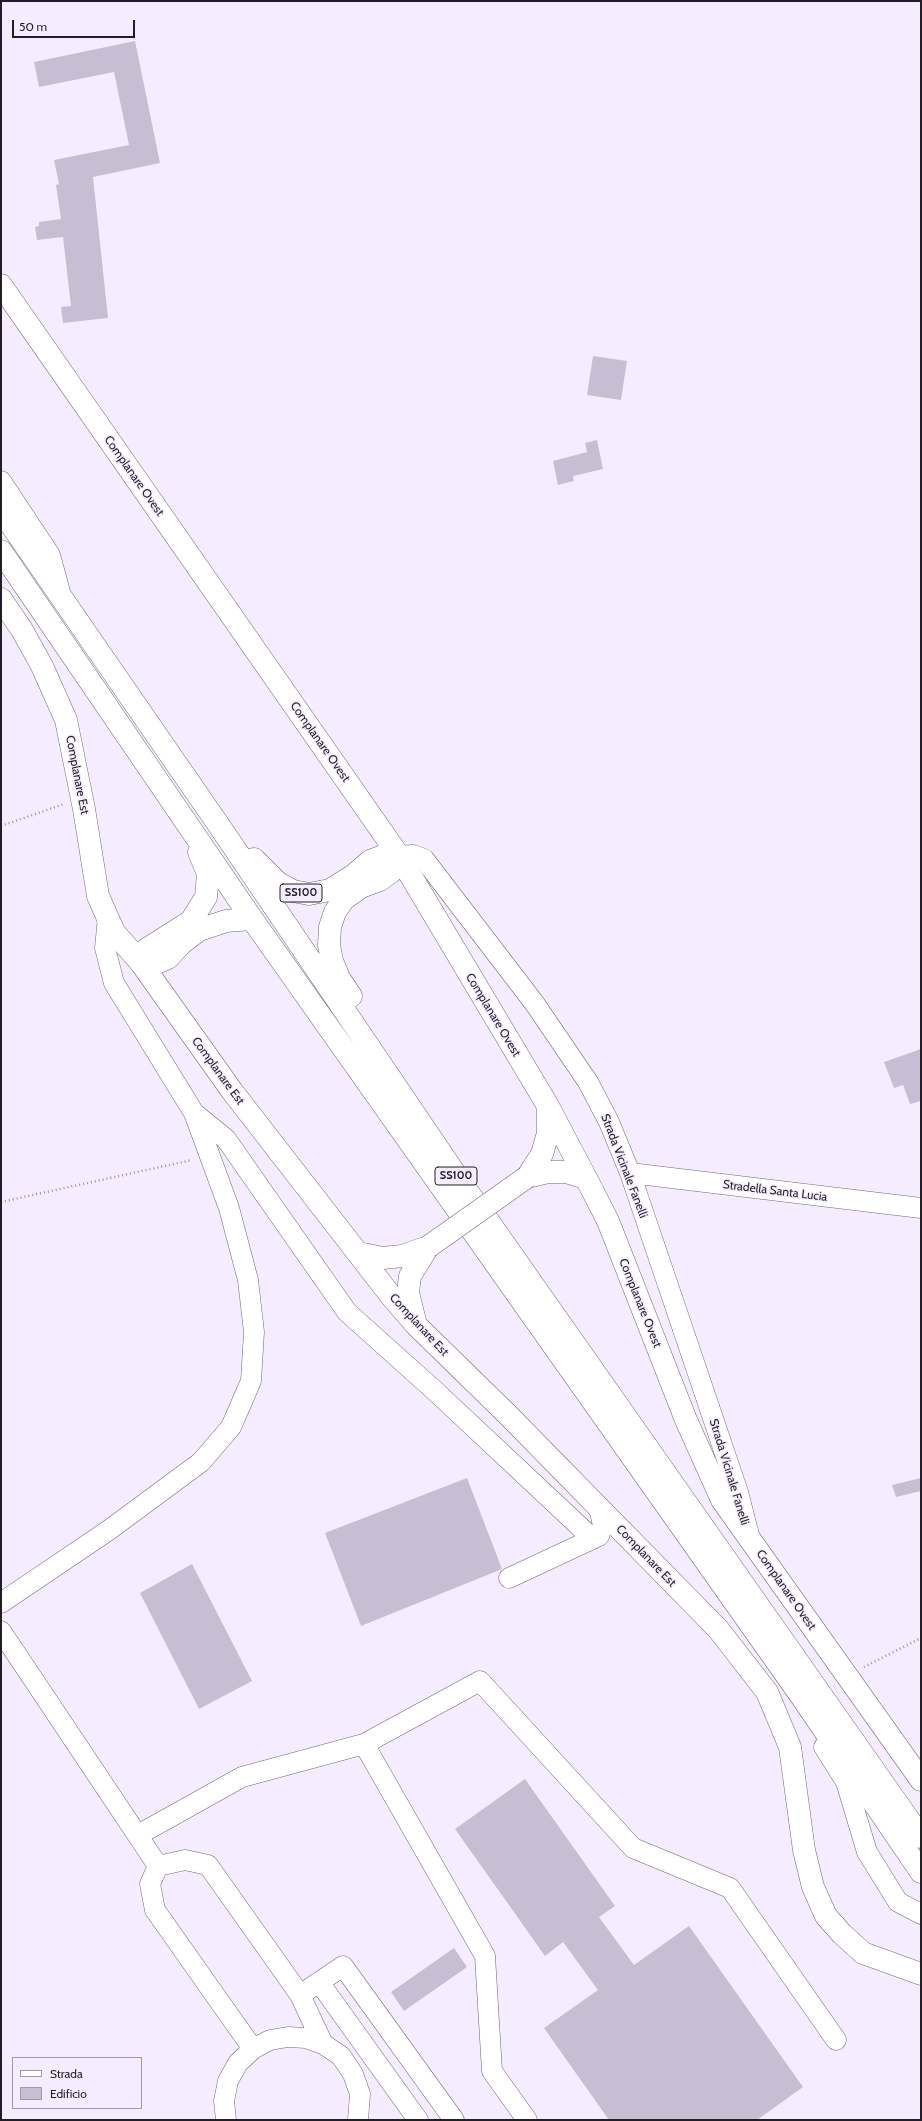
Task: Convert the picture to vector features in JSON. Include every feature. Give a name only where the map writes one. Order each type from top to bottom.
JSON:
[{"type":"main road","name":"Complanare Ovest","points":[[1,285],[399,856],[548,1106],[608,1221],[693,1435],[722,1500],[921,1780]]},
{"type":"main road","name":"SS100","points":[[1,510],[218,824],[458,1178],[921,1837]]},
{"type":"main road","name":"SS100","points":[[1,552],[187,821],[252,919],[801,1696],[921,1872]]},
{"type":"main road","name":"Complanare Est","points":[[1,599],[42,666],[66,720],[82,798],[98,896],[114,932],[141,963],[232,1090],[358,1253],[416,1325],[718,1629],[767,1692],[790,1747],[804,1850],[813,1887],[826,1916],[842,1934],[863,1953],[921,1974]]},
{"type":"main road","name":"SS100","points":[[141,963],[148,949],[191,921],[206,897],[208,874],[187,821]]},
{"type":"main road","name":"SS100","points":[[218,824],[278,883],[293,891],[309,894],[330,890],[354,875],[370,861],[383,856],[399,856],[391,872],[380,880],[361,887],[344,898],[334,912],[330,927],[329,945],[332,960],[339,978],[416,1094],[458,1178]]},
{"type":"main road","points":[[141,963],[159,962],[168,958],[182,943],[199,930],[226,921],[252,919]]},
{"type":"main road","points":[[528,1177],[542,1154],[548,1133],[548,1106]]},
{"type":"main road","points":[[358,1253],[383,1258],[402,1256],[428,1247],[528,1177],[548,1172],[566,1172],[586,1178]]},
{"type":"main road","points":[[416,1325],[408,1293],[410,1276],[428,1247]]},
{"type":"street","points":[[1,481],[50,555],[62,598]]},
{"type":"street","name":"Strada Vicinale Fanelli","points":[[399,856],[413,855],[424,859],[535,1004],[588,1082],[609,1122],[630,1173],[738,1492],[750,1539]]},
{"type":"street","points":[[1,1603],[109,1530],[201,1462],[230,1427],[250,1380],[254,1332],[248,1280],[229,1208],[211,1156],[194,1114],[114,983],[105,948],[108,916]]},
{"type":"street","points":[[194,1114],[226,1139],[347,1312],[434,1390],[593,1539]]},
{"type":"street","name":"Stradella Santa Lucia","points":[[630,1173],[921,1208]]},
{"type":"street","points":[[509,1578],[599,1536],[603,1524],[599,1508]]},
{"type":"street","points":[[1,1631],[158,1866]]},
{"type":"street","points":[[138,1835],[242,1777],[364,1744],[480,1681],[633,1848],[730,1888],[836,2040]]},
{"type":"street","points":[[801,1696],[814,1731],[846,1782],[867,1852],[898,1902],[921,1914]]},
{"type":"street","points":[[364,1744],[485,1956],[492,2071],[527,2120]]},
{"type":"street","points":[[158,1866],[185,1860],[208,1865],[300,1995],[323,2044]]},
{"type":"street","points":[[158,1866],[150,1884],[155,1910],[253,2049]]},
{"type":"street","points":[[300,1995],[343,1966],[454,2120]]},
{"type":"street","points":[[319,1982],[418,2120]]},
{"type":"street","points":[[226,2120],[224,2101],[228,2081],[238,2063],[253,2049],[270,2040],[288,2037],[306,2038],[323,2044],[341,2056],[353,2074],[360,2094],[358,2120]]},
{"type":"path","points":[[1,826],[82,798]]},
{"type":"path","points":[[1,1202],[211,1156]]},
{"type":"path","points":[[848,1678],[862,1668],[921,1638]]},
{"type":"building","points":[[135,41],[160,163],[93,177],[108,318],[63,323],[61,307],[71,306],[63,237],[37,240],[35,227],[39,226],[39,222],[61,219],[56,185],[59,184],[54,160],[129,145],[114,72],[39,87],[34,62]]},
{"type":"building","points":[[593,356],[627,361],[621,400],[587,395]]},
{"type":"building","points":[[597,440],[603,469],[573,476],[574,481],[558,485],[553,461],[587,452],[585,443]]},
{"type":"building","points":[[921,1049],[921,1101],[910,1104],[903,1085],[894,1088],[884,1062]]},
{"type":"building","points":[[467,1478],[502,1569],[361,1626],[325,1533]]},
{"type":"building","points":[[921,1478],[921,1491],[896,1497],[892,1485]]},
{"type":"building","points":[[192,1564],[252,1681],[199,1709],[140,1593]]},
{"type":"building","points":[[525,1779],[615,1906],[599,1917],[634,1965],[689,1926],[803,2087],[757,2120],[609,2120],[544,2028],[598,1990],[563,1942],[545,1956],[455,1829]]},
{"type":"building","points":[[454,1948],[467,1967],[404,2011],[391,1992]]}]
